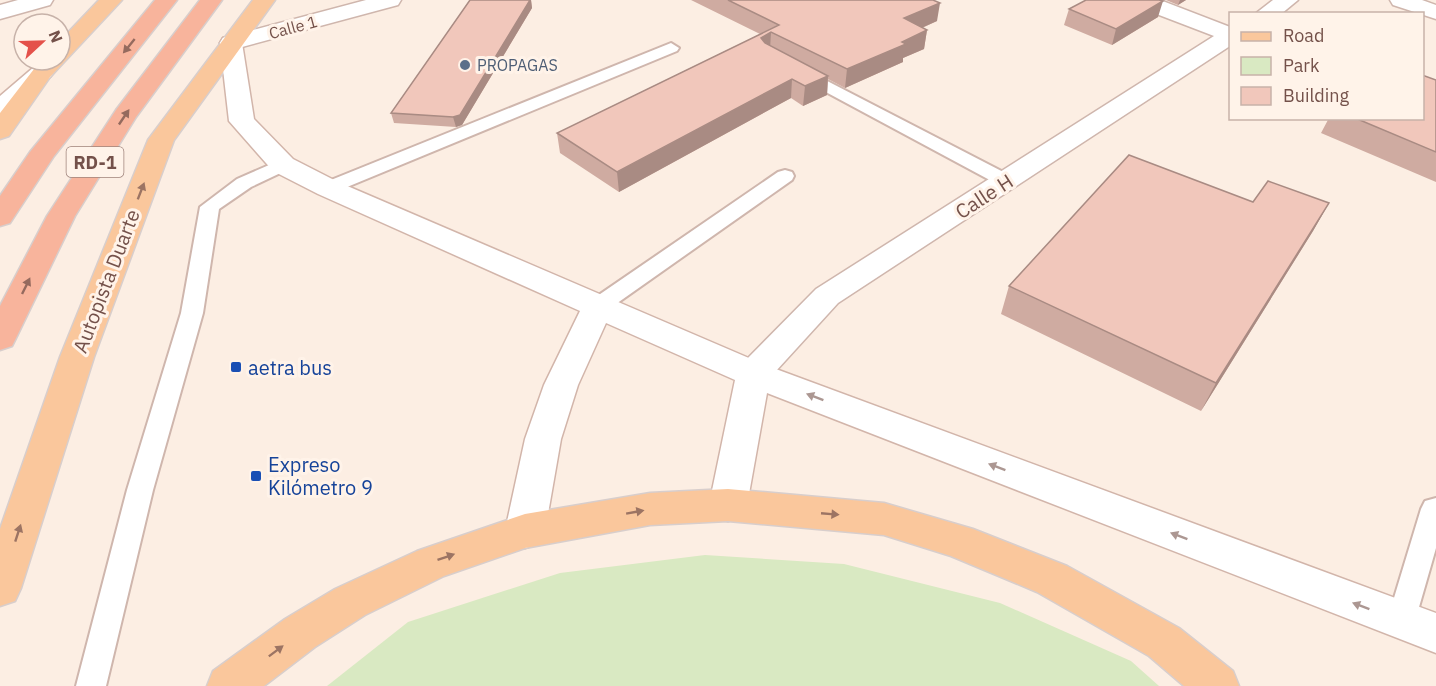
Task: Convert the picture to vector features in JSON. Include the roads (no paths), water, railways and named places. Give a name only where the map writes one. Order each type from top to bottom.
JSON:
[{"type":"highway","name":"RD-1","points":[[0,217],[44,152],[166,0]]},
{"type":"highway","name":"RD-1","points":[[0,338],[60,216],[125,115],[211,0]]},
{"type":"main road","points":[[0,12],[42,0]]},
{"type":"main road","points":[[72,41],[111,0]]},
{"type":"main road","name":"Autopista Duarte","points":[[0,588],[76,357],[161,140],[264,0]]},
{"type":"main road","name":"Calle 1","points":[[231,43],[390,0]]},
{"type":"main road","points":[[1141,0],[1229,36]]},
{"type":"main road","points":[[1269,12],[1287,0]]},
{"type":"main road","points":[[1401,0],[1436,12]]},
{"type":"main road","name":"Calle H","points":[[753,374],[828,296],[1229,37]]},
{"type":"main road","points":[[231,43],[242,121],[283,165],[328,188],[753,374],[1436,633]]},
{"type":"main road","points":[[0,109],[41,72]]},
{"type":"main road","points":[[0,130],[44,72]]},
{"type":"main road","points":[[525,531],[543,439],[561,385],[598,306]]},
{"type":"main road","points":[[728,505],[753,374]]},
{"type":"main road","points":[[229,686],[300,633],[350,602],[430,563],[525,531],[650,509],[728,505],[884,519],[959,541],[1052,579],[1164,642],[1217,686]]},
{"type":"lane","points":[[328,188],[671,48]]},
{"type":"lane","points":[[792,68],[1006,182]]},
{"type":"lane","points":[[91,686],[140,490],[192,313],[210,207],[244,183],[283,165]]},
{"type":"lane","points":[[598,306],[785,176]]},
{"type":"lane","points":[[1401,621],[1434,509],[1436,509]]},
{"type":"place","name":"PROPAGAS","points":[[465,65]]},
{"type":"place","name":"aetra bus","points":[[236,367]]},
{"type":"place","name":"Expreso Kilómetro 9","points":[[256,476]]}]
